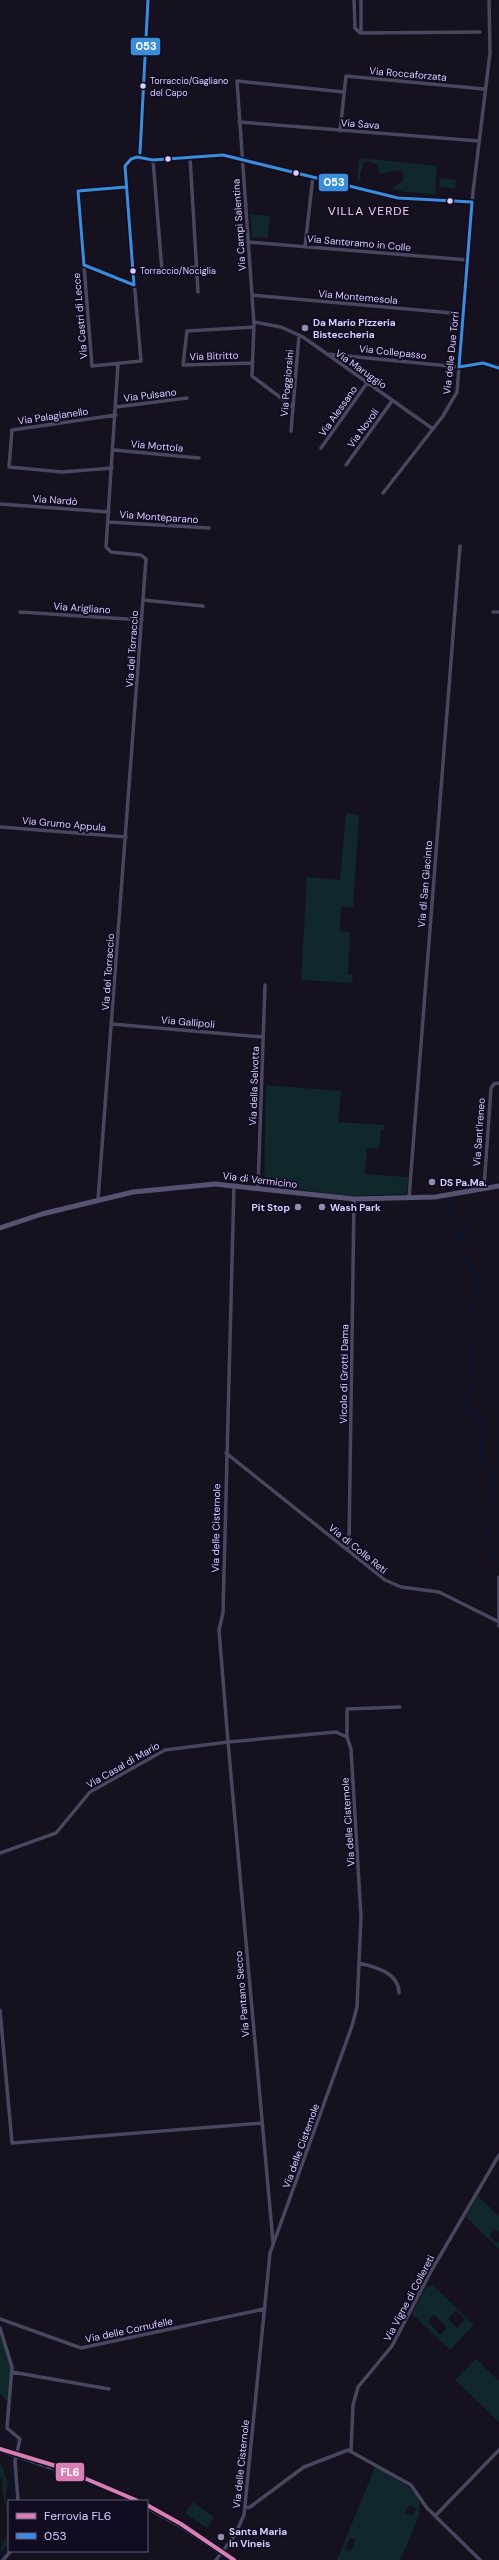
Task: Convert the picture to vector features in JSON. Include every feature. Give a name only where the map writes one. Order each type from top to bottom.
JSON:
[{"type":"main road","name":"Via di Vermicino","points":[[0,1228],[42,1214],[143,1190],[218,1184],[258,1187],[354,1199],[444,1196],[499,1186]]},
{"type":"street","points":[[139,155],[148,0]]},
{"type":"street","points":[[354,0],[355,28],[361,33],[480,32]]},
{"type":"street","points":[[360,0],[361,33]]},
{"type":"street","name":"Via delle Due Torri","points":[[383,493],[455,398],[459,367],[472,202],[484,89],[490,53],[489,0]]},
{"type":"street","name":"Via Roccaforzata","points":[[344,92],[346,76],[484,89]]},
{"type":"street","name":"Via Campi Salentina","points":[[293,407],[252,376],[254,322],[237,81],[344,92]]},
{"type":"street","points":[[340,131],[344,92]]},
{"type":"street","name":"Via Sava","points":[[239,122],[479,141]]},
{"type":"street","points":[[139,155],[153,160],[223,155],[398,198],[472,202]]},
{"type":"street","points":[[118,364],[141,361],[125,166],[131,159],[139,155]]},
{"type":"street","points":[[190,157],[198,292]]},
{"type":"street","points":[[153,160],[162,271],[197,267]]},
{"type":"street","points":[[305,247],[313,176]]},
{"type":"street","name":"Via Castri di Lecce","points":[[118,364],[92,366],[78,191],[126,187]]},
{"type":"street","name":"Via Santeramo in Colle","points":[[248,242],[468,260]]},
{"type":"street","points":[[84,264],[134,285]]},
{"type":"street","name":"Via Montemesola","points":[[252,295],[463,314]]},
{"type":"street","name":"Via Maruggio","points":[[254,322],[278,326],[299,335],[433,429]]},
{"type":"street","name":"Via Bitritto","points":[[252,362],[184,365],[187,331],[254,327]]},
{"type":"street","name":"Via Poggiorsini","points":[[291,432],[299,335]]},
{"type":"street","name":"Via Collepasso","points":[[326,353],[459,367],[483,363],[498,366]]},
{"type":"street","name":"Via del Torraccio","points":[[98,1200],[142,620],[145,558],[108,550],[108,522],[114,450],[118,364]]},
{"type":"street","name":"Via Alessano","points":[[321,448],[367,383]]},
{"type":"street","name":"Via Pulsano","points":[[116,407],[187,398]]},
{"type":"street","name":"Via Novoli","points":[[346,464],[392,401]]},
{"type":"street","name":"Via Palagianello","points":[[112,468],[62,472],[9,467],[12,430],[116,415]]},
{"type":"street","name":"Via Mottola","points":[[114,450],[199,458]]},
{"type":"street","name":"Via Nardò","points":[[0,504],[109,512]]},
{"type":"street","name":"Via Monteparano","points":[[108,522],[209,528]]},
{"type":"street","name":"Via di San Giacinto","points":[[409,1198],[460,546]]},
{"type":"street","points":[[143,600],[203,606]]},
{"type":"street","name":"Via Arigliano","points":[[20,612],[142,620]]},
{"type":"street","points":[[494,612],[499,612]]},
{"type":"street","name":"Via Grumo Appula","points":[[2,827],[126,837]]},
{"type":"street","name":"Via della Selvotta","points":[[258,1187],[265,985]]},
{"type":"street","name":"Via Gallipoli","points":[[112,1024],[263,1037]]},
{"type":"street","name":"Via Sant'Ireneo","points":[[484,1188],[491,1088],[492,1084],[499,1083]]},
{"type":"street","name":"Via delle Cisternole","points":[[228,1742],[219,1630],[222,1613],[234,1185]]},
{"type":"street","name":"Vicolo di Grotti Dama","points":[[346,1550],[349,1546],[354,1199]]},
{"type":"street","name":"Via di Colle Reti","points":[[226,1453],[346,1550],[392,1584],[439,1592],[499,1623]]},
{"type":"street","points":[[499,1577],[499,1623]]},
{"type":"street","name":"Via delle Cisternole","points":[[216,2559],[242,2523],[245,2508],[264,2309],[273,2245],[352,2026],[357,2007],[362,1917],[351,1749],[347,1737],[347,1710],[400,1706]]},
{"type":"street","points":[[228,1742],[336,1732],[347,1737]]},
{"type":"street","name":"Via Casal di Mario","points":[[0,1853],[56,1833],[90,1792],[165,1750],[228,1742]]},
{"type":"street","name":"Via Pantano Secco","points":[[228,1742],[273,2245]]},
{"type":"street","points":[[359,1962],[382,1970],[395,1979],[398,1982],[399,1993]]},
{"type":"street","points":[[0,2010],[12,2144],[143,2131],[262,2123]]},
{"type":"street","name":"Via Vigne di Collereti","points":[[351,2451],[353,2405],[358,2387],[392,2346],[430,2273],[499,2155]]},
{"type":"street","name":"Via delle Cornufelle","points":[[0,2319],[81,2348],[264,2309]]},
{"type":"street","points":[[0,2328],[12,2372],[7,2428],[20,2439],[15,2461],[18,2500]]},
{"type":"street","points":[[12,2372],[109,2389]]},
{"type":"street","points":[[435,2516],[499,2450]]},
{"type":"street","points":[[245,2508],[250,2507],[304,2466],[341,2451],[351,2451],[411,2485],[435,2516],[480,2560]]},
{"type":"street","points":[[3,2560],[9,2552]]},
{"type":"green space","points":[[359,158],[437,166],[435,194],[405,192],[391,189],[403,181],[404,174],[399,170],[380,174],[377,164],[368,161],[364,162],[360,175],[361,181],[357,180]]},
{"type":"green space","points":[[440,178],[456,180],[455,189],[439,187]]},
{"type":"green space","points":[[250,214],[270,216],[268,238],[252,237]]},
{"type":"green space","points":[[346,813],[359,815],[353,908],[341,907],[340,931],[350,932],[348,975],[353,975],[352,983],[301,980],[307,877],[340,880]]},
{"type":"green space","points":[[266,1085],[341,1091],[338,1122],[384,1125],[384,1130],[381,1130],[379,1149],[367,1148],[365,1174],[409,1177],[406,1194],[344,1196],[264,1184]]},
{"type":"green space","points":[[478,2196],[499,2216],[499,2233],[494,2228],[490,2236],[496,2243],[499,2241],[499,2249],[466,2217]]},
{"type":"green space","points":[[432,2284],[474,2325],[450,2350],[412,2314],[427,2285],[430,2287]],"holes":[[[456,2310],[465,2319],[457,2328],[448,2319]],[[434,2315],[445,2325],[446,2329],[440,2335],[428,2321]]]},
{"type":"green space","points":[[0,2329],[11,2364],[8,2400],[3,2399],[4,2396],[0,2394]]},
{"type":"green space","points":[[476,2359],[499,2381],[499,2422],[455,2380]]},
{"type":"green space","points":[[0,2464],[2,2465],[8,2485],[5,2498],[8,2505],[8,2544],[0,2552],[3,2541],[6,2540],[7,2521],[2,2482],[3,2477],[0,2478]]},
{"type":"green space","points":[[375,2467],[408,2487],[416,2495],[419,2504],[419,2514],[400,2560],[337,2560]],"holes":[[[409,2505],[416,2508],[413,2516],[405,2513]],[[350,2537],[355,2540],[351,2551],[345,2549]]]},
{"type":"green space","points":[[193,2502],[214,2517],[207,2528],[185,2513]]},
{"type":"waterway","points":[[451,1200],[452,1215],[458,1241],[458,1255],[472,1266],[476,1275],[478,1288],[472,1302],[469,1330],[474,1383],[464,1401],[468,1410],[486,1427],[481,1450],[481,1459],[490,1470],[494,1478],[489,1521],[483,1547],[496,1557]]},
{"type":"waterway","points":[[458,1240],[466,1226]]},
{"type":"waterway","points":[[0,2434],[14,2441],[17,2447]]},
{"type":"waterway","points":[[11,2500],[14,2460]]},
{"type":"waterway","points":[[0,2556],[8,2548]]},
{"type":"railway","points":[[0,2451],[92,2482],[131,2500]]},
{"type":"railway","points":[[148,2509],[181,2527],[231,2560]]},
{"type":"rail line","name":"FL6","points":[[0,2449],[56,2466],[136,2500]]},
{"type":"rail line","name":"FL6","points":[[148,2506],[181,2524],[234,2560]]},
{"type":"transit line","name":"053","points":[[140,153],[148,0]]},
{"type":"transit line","name":"053","points":[[137,157],[153,160],[223,155],[398,198],[472,202]]},
{"type":"transit line","name":"053","points":[[134,285],[125,166],[131,159],[137,157]]},
{"type":"transit line","name":"053","points":[[78,191],[126,187]]},
{"type":"transit line","name":"053","points":[[78,191],[84,265]]},
{"type":"transit line","name":"053","points":[[459,367],[472,202]]},
{"type":"transit line","name":"053","points":[[84,265],[134,285]]},
{"type":"transit line","name":"053","points":[[459,367],[483,363],[499,368]]},
{"type":"place","name":"Torraccio/Gagliano del Capo","points":[[143,86]]},
{"type":"place","name":"Torraccio/Nociglia","points":[[133,271]]},
{"type":"place","name":"Da Mario Pizzeria Bisteccheria","points":[[305,328]]},
{"type":"place","name":"DS Pa.Ma.","points":[[432,1182]]},
{"type":"place","name":"Pit Stop","points":[[298,1207]]},
{"type":"place","name":"Wash Park","points":[[322,1207]]},
{"type":"place","name":"Santa Maria in Vineis","points":[[221,2537]]},
{"type":"district","name":"VILLA VERDE","points":[[369,211]]}]
